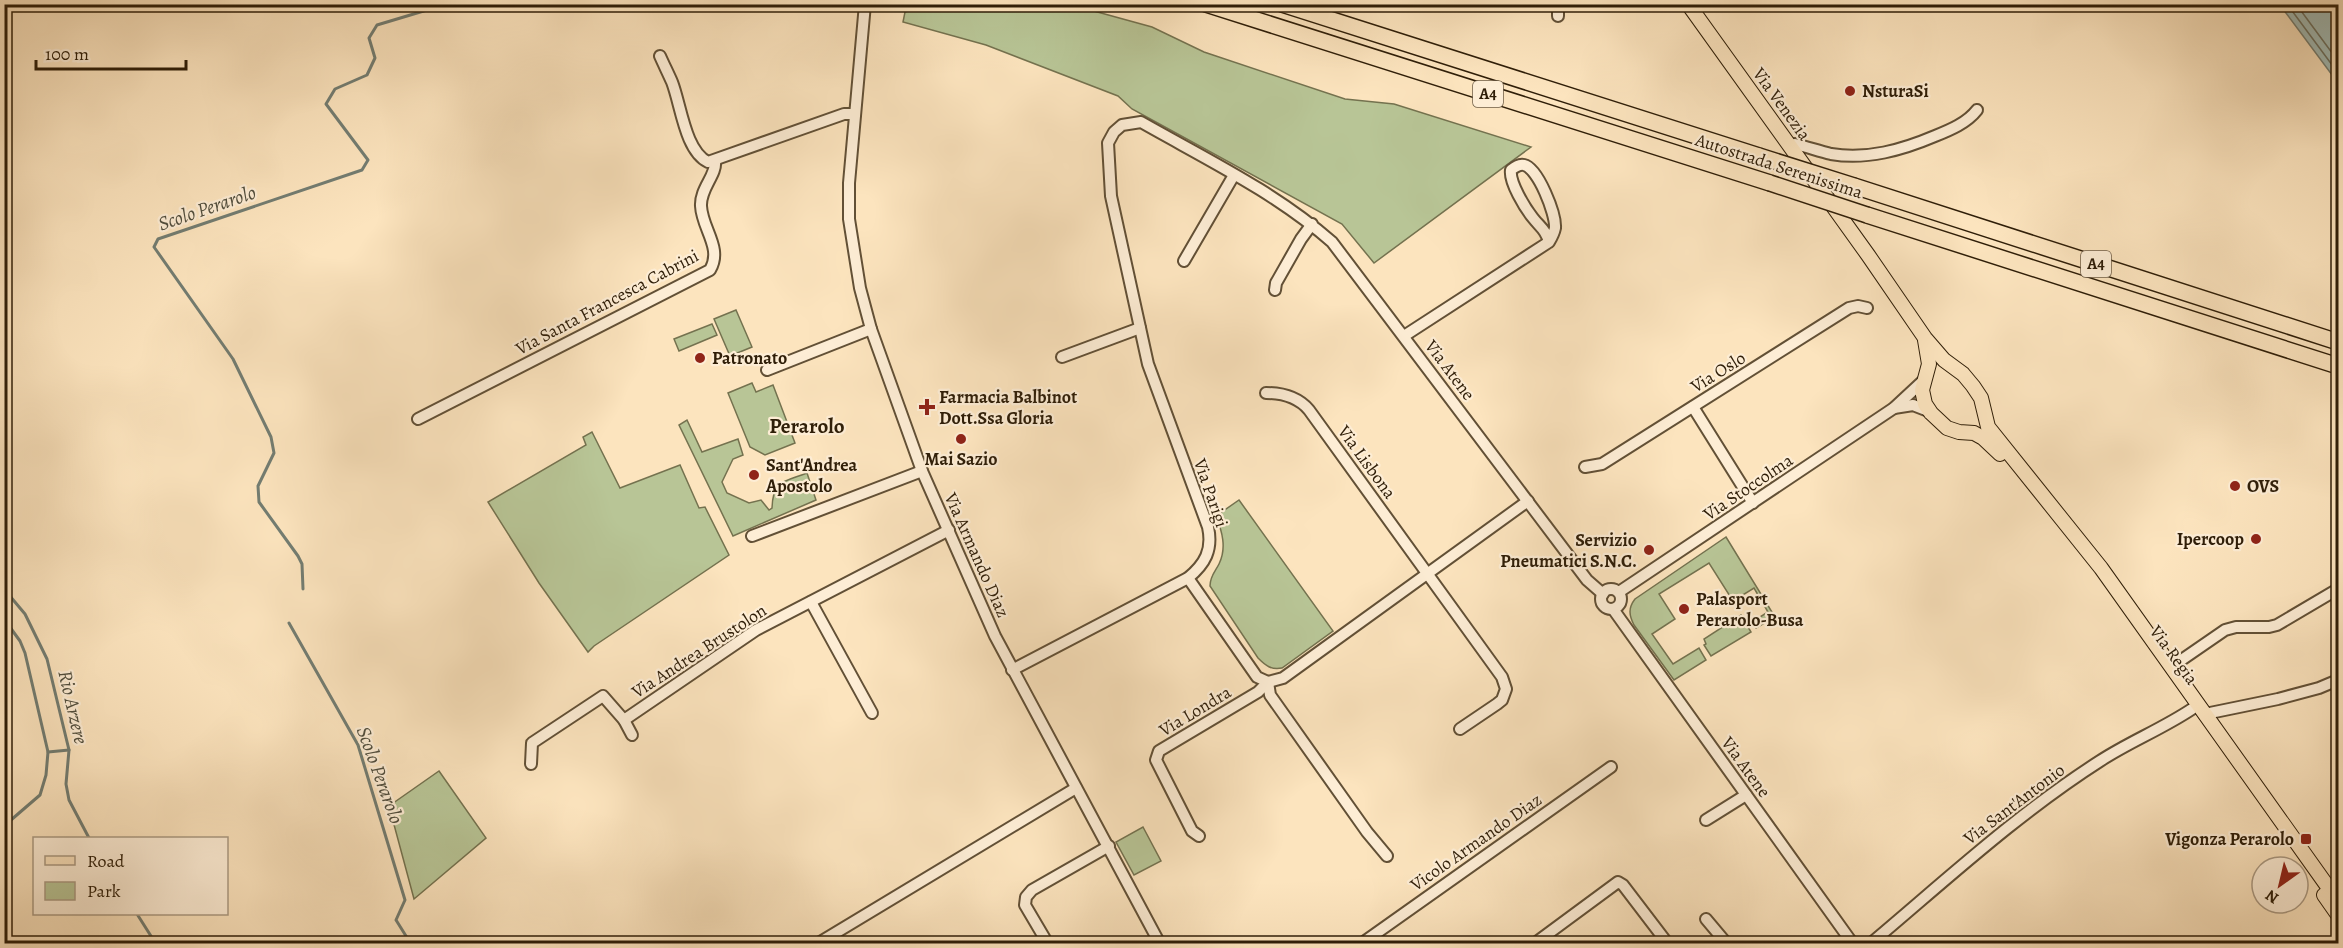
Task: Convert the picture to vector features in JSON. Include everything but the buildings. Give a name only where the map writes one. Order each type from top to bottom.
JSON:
[{"type":"highway","name":"Autostrada Serenissima","points":[[1206,4],[2338,366]]},
{"type":"highway","name":"Autostrada Serenissima","points":[[1282,4],[2338,342]]},
{"type":"main road","name":"Via Venezia","points":[[1688,4],[1868,255]]},
{"type":"main road","name":"Via Regia","points":[[1868,255],[1925,338],[1944,360],[1964,374],[1973,386],[1981,398],[1988,427],[2087,550],[2176,673],[2198,712],[2338,915]]},
{"type":"main road","name":"Via Regia","points":[[1925,338],[1929,356],[1922,396],[1931,412],[1947,428],[1959,432],[1966,431],[1983,438],[1997,451],[2096,575],[2338,901]]},
{"type":"main road","points":[[1925,377],[1940,366],[1955,368]]},
{"type":"main road","points":[[1966,431],[1980,420],[1983,410]]},
{"type":"street","name":"Via Armando Diaz","points":[[865,4],[849,183],[849,219],[860,288],[871,329],[922,471],[990,626],[1160,944]]},
{"type":"street","points":[[660,56],[672,82],[696,152],[708,162],[715,162],[844,114],[855,114]]},
{"type":"street","points":[[1791,147],[1796,144],[1832,154],[1885,153],[1912,146],[1949,130],[1968,120],[1977,110]]},
{"type":"street","name":"Via Atene","points":[[1118,128],[1127,123],[1141,122],[1234,175],[1312,224],[1341,251],[1587,580],[1603,594],[1601,598],[1604,605],[1613,609],[1853,944]]},
{"type":"street","name":"Via Parigi","points":[[1012,669],[1188,578],[1207,557],[1210,548],[1209,534],[1148,364],[1140,328],[1110,183],[1108,144],[1118,128]]},
{"type":"street","name":"Via Santa Francesca Cabrini","points":[[418,419],[710,270],[716,256],[701,206],[704,188],[715,169],[715,162]]},
{"type":"street","points":[[1525,165],[1534,171],[1551,207],[1555,231],[1549,242],[1546,232],[1533,218],[1510,177],[1511,170],[1516,166],[1525,165]]},
{"type":"street","points":[[1184,261],[1234,175]]},
{"type":"street","points":[[1275,290],[1276,283],[1312,224]]},
{"type":"street","name":"Via Atene","points":[[1404,336],[1549,242]]},
{"type":"street","name":"Via Oslo","points":[[1586,467],[1602,464],[1849,308],[1858,306],[1867,308]]},
{"type":"street","points":[[1062,357],[1140,328]]},
{"type":"street","points":[[766,370],[871,329]]},
{"type":"street","name":"Via Stoccolma","points":[[1619,592],[1894,408],[1925,377]]},
{"type":"street","name":"Via Lisbona","points":[[1266,393],[1280,393],[1304,404],[1502,677],[1506,685],[1506,694],[1502,700],[1460,729]]},
{"type":"street","points":[[1894,408],[1913,405],[1931,412]]},
{"type":"street","points":[[1693,407],[1753,503]]},
{"type":"street","points":[[752,536],[922,471]]},
{"type":"street","points":[[1188,578],[1257,677],[1268,682],[1282,678],[1528,501]]},
{"type":"street","name":"Via Andrea Brustolon","points":[[531,764],[531,743],[603,696],[624,720],[756,630],[949,530]]},
{"type":"street","points":[[1603,594],[1610,589],[1619,592],[1621,603],[1613,609]]},
{"type":"street","points":[[2176,673],[2180,661],[2225,630],[2236,627],[2277,625],[2338,589]]},
{"type":"street","points":[[812,602],[872,713]]},
{"type":"street","name":"Via Sant'Antonio","points":[[1870,944],[1992,840],[2077,776],[2133,741],[2198,712],[2278,699],[2319,688],[2338,680]]},
{"type":"street","points":[[1268,682],[1270,695],[1367,832],[1387,856]]},
{"type":"street","name":"Via Londra","points":[[1199,836],[1192,831],[1166,783],[1157,765],[1156,755],[1163,748],[1258,692],[1268,682]]},
{"type":"street","points":[[624,720],[632,735]]},
{"type":"street","name":"Vicolo Armando Diaz","points":[[1361,944],[1611,767]]},
{"type":"street","points":[[817,944],[1076,788]]},
{"type":"street","points":[[1706,820],[1746,795]]},
{"type":"street","points":[[1048,944],[1025,905],[1026,897],[1032,890],[1109,846]]},
{"type":"street","points":[[1534,944],[1618,882],[1623,885],[1668,944]]},
{"type":"street","points":[[1706,919],[1727,944]]},
{"type":"green space","points":[[926,5],[1072,5],[1152,27],[1204,52],[1345,99],[1394,104],[1531,147],[1374,263],[1342,224],[1132,109],[1118,96],[986,45],[903,22],[905,12]]},
{"type":"green space","points":[[736,310],[752,347],[730,356],[714,319]]},
{"type":"green space","points":[[712,324],[717,335],[679,351],[674,339]]},
{"type":"green space","points":[[752,383],[756,392],[773,385],[795,443],[765,455],[750,447],[728,393]]},
{"type":"green space","points":[[687,420],[702,452],[738,439],[743,455],[733,459],[722,482],[727,493],[749,503],[761,500],[769,510],[772,508],[777,487],[781,483],[807,473],[816,500],[733,536],[679,425]]},
{"type":"green space","points":[[592,432],[620,488],[680,465],[699,508],[705,507],[729,555],[588,652],[539,583],[488,502],[586,445],[583,437]]},
{"type":"green space","points":[[1239,500],[1333,631],[1282,668],[1269,667],[1258,658],[1210,586],[1223,552],[1222,534],[1216,516]]},
{"type":"green space","points":[[1726,537],[1775,617],[1756,628],[1752,622],[1768,612],[1754,588],[1733,601],[1709,563],[1659,594],[1675,619],[1652,634],[1673,664],[1699,648],[1706,660],[1674,680],[1634,625],[1630,615],[1631,605],[1635,599]]},
{"type":"green space","points":[[1741,615],[1751,632],[1711,656],[1704,645],[1706,644],[1704,639]]},
{"type":"green space","points":[[439,771],[486,838],[414,899],[389,806]]},
{"type":"green space","points":[[1143,827],[1161,861],[1134,875],[1116,842]]},
{"type":"water","points":[[2280,5],[2338,5],[2338,83]]},
{"type":"waterway","name":"Scolo Perarolo","points":[[303,589],[302,564],[298,556],[259,502],[258,486],[274,453],[271,437],[233,359],[154,247],[158,239],[362,170],[368,160],[326,104],[335,89],[367,75],[375,58],[369,38],[377,25],[447,4]]},
{"type":"waterway","name":"Rio Arzere","points":[[4,589],[25,614],[47,659],[69,750],[66,784],[69,800],[88,837]]},
{"type":"waterway","points":[[4,619],[20,641],[25,653],[48,752],[46,775],[40,795],[4,826]]},
{"type":"waterway","name":"Scolo Perarolo","points":[[289,623],[358,745],[405,900],[396,920],[411,944]]},
{"type":"waterway","points":[[48,752],[69,750]]},
{"type":"waterway","name":"Rio Arzere","points":[[138,915],[156,944]]},
{"type":"place","name":"NsturaSi","points":[[1850,91]]},
{"type":"place","name":"Patronato","points":[[700,358]]},
{"type":"place","name":"Farmacia Balbinot Dott.Ssa Gloria","points":[[927,407]]},
{"type":"place","name":"Mai Sazio","points":[[961,439]]},
{"type":"place","name":"Sant'Andrea Apostolo","points":[[754,475]]},
{"type":"place","name":"OVS","points":[[2235,486]]},
{"type":"place","name":"Ipercoop","points":[[2256,539]]},
{"type":"place","name":"Servizio Pneumatici S.N.C.","points":[[1649,550]]},
{"type":"place","name":"Palasport Perarolo-Busa","points":[[1684,609]]},
{"type":"place","name":"Vigonza Perarolo","points":[[2306,839]]},
{"type":"district","name":"Perarolo","points":[[807,426]]}]
